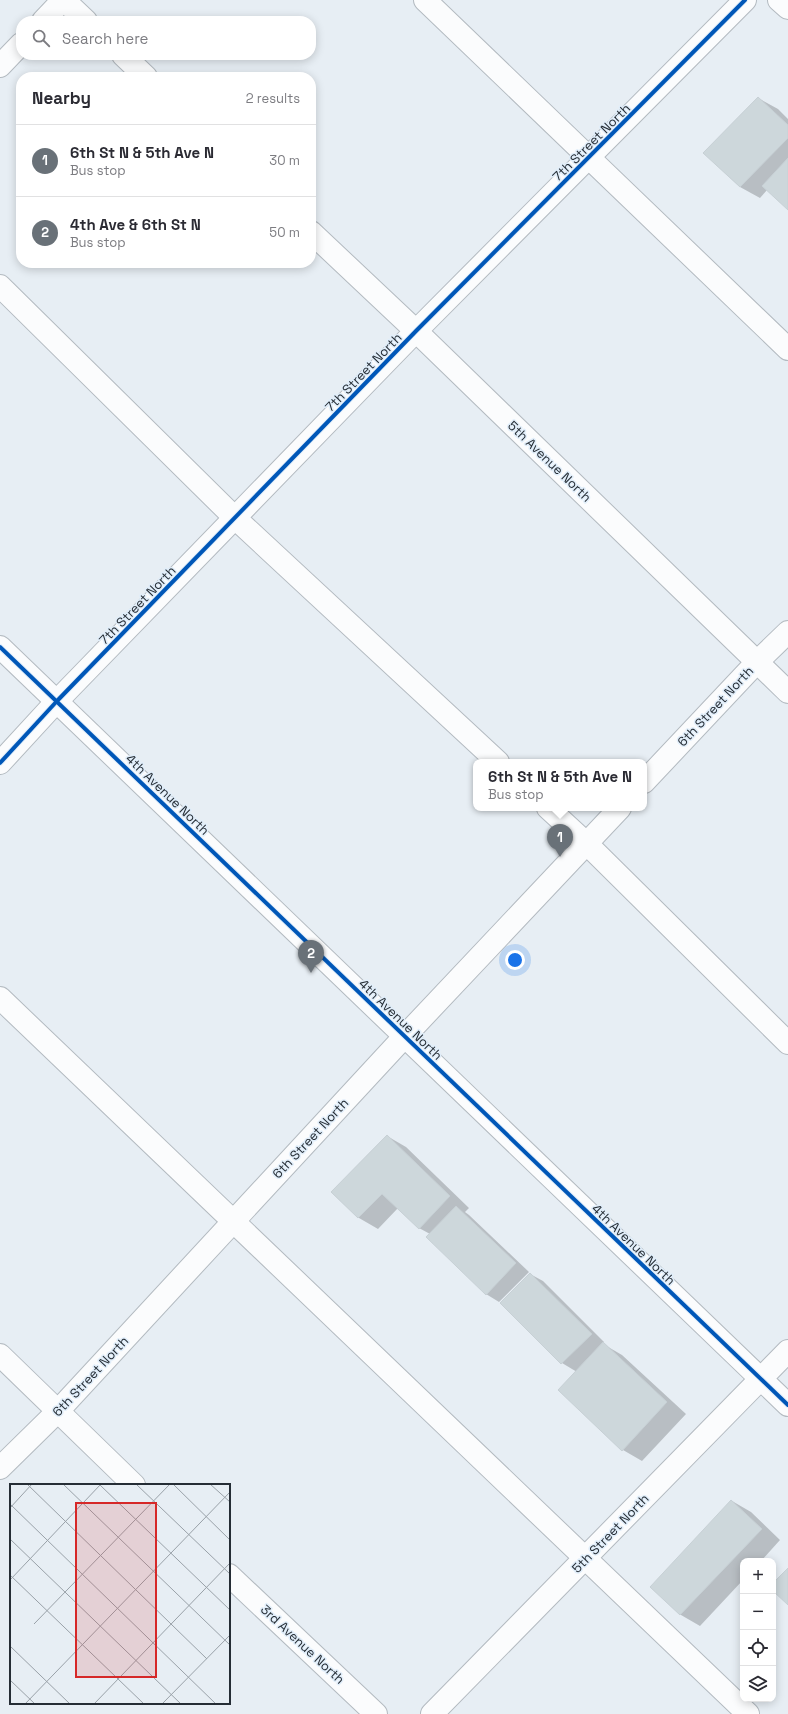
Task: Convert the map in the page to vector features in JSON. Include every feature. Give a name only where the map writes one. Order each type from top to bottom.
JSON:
[{"type":"street","points":[[48,16],[64,0],[81,16]]},
{"type":"street","points":[[425,0],[788,349]]},
{"type":"street","name":"7th Street North","points":[[0,764],[57,702],[416,331],[745,0]]},
{"type":"street","points":[[779,0],[788,8]]},
{"type":"street","points":[[0,66],[16,49]]},
{"type":"street","points":[[127,60],[141,72]]},
{"type":"street","name":"5th Avenue North","points":[[316,237],[416,331],[788,692]]},
{"type":"street","points":[[0,286],[234,518],[495,759]]},
{"type":"street","name":"6th Street North","points":[[647,779],[757,662],[788,632]]},
{"type":"street","name":"4th Avenue North","points":[[0,647],[788,1405]]},
{"type":"street","points":[[551,811],[586,843],[788,1043]]},
{"type":"street","name":"6th Street North","points":[[0,1468],[57,1412],[404,1037],[617,811]]},
{"type":"street","points":[[0,998],[234,1221],[584,1559],[748,1714]]},
{"type":"street","name":"5th Street North","points":[[432,1714],[788,1351]]},
{"type":"street","points":[[0,1355],[57,1412],[133,1484]]},
{"type":"street","name":"3rd Avenue North","points":[[230,1575],[376,1714]]},
{"type":"building","points":[[758,97],[788,125],[788,138],[740,187],[703,153]]},
{"type":"building","points":[[788,158],[788,210],[762,186]]},
{"type":"building","points":[[387,1135],[450,1196],[419,1229],[382,1194],[358,1218],[331,1192]]},
{"type":"building","points":[[456,1206],[516,1263],[486,1295],[426,1237]]},
{"type":"building","points":[[530,1273],[592,1334],[561,1364],[500,1303]]},
{"type":"building","points":[[603,1342],[667,1402],[622,1451],[558,1390]]},
{"type":"building","points":[[731,1500],[762,1529],[680,1615],[650,1587]]},
{"type":"building","points":[[788,1568],[788,1605],[776,1594],[776,1580]]},
{"type":"cycle path","points":[[0,763],[57,701],[416,331],[745,0]]},
{"type":"cycle path","points":[[0,647],[788,1405]]},
{"type":"place","name":"6th St N & 5th Ave N","points":[[560,857]]},
{"type":"place","name":"4th Ave & 6th St N","points":[[311,973]]}]
